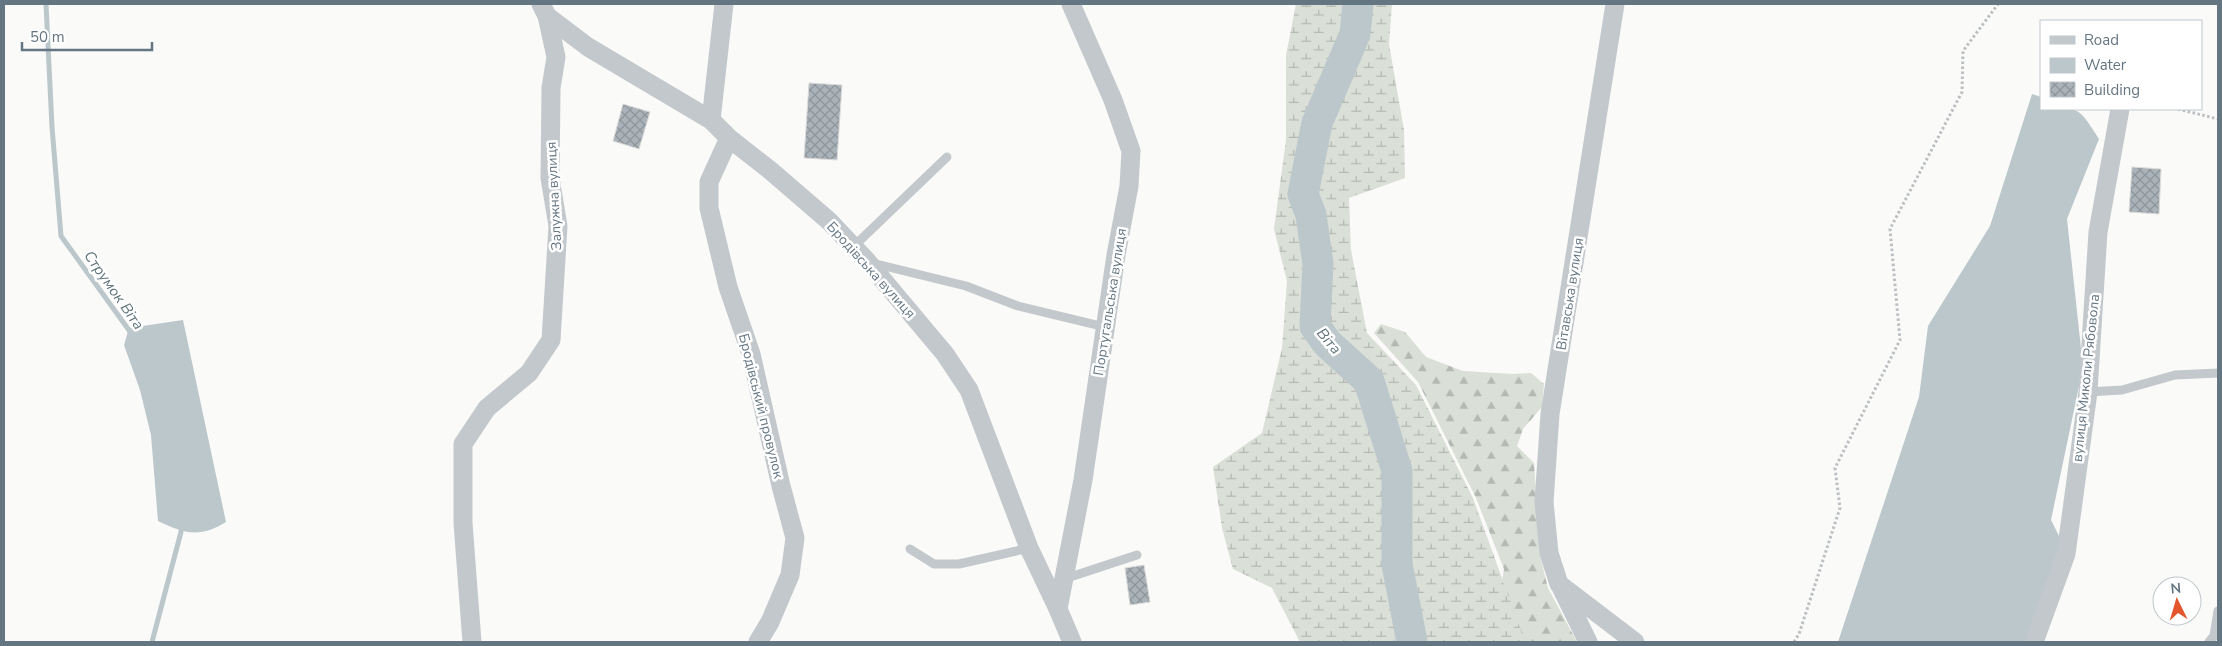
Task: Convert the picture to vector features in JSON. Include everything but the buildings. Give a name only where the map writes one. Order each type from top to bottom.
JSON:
[{"type":"street","points":[[711,120],[724,4]]},
{"type":"street","name":"Португальська вулиця","points":[[1058,609],[1083,480],[1105,327],[1129,186],[1130,151],[1113,100],[1071,4]]},
{"type":"street","name":"Вітавська вулиця","points":[[1588,642],[1559,584],[1549,553],[1544,502],[1547,442],[1615,4]]},
{"type":"street","name":"Бродівська вулиця","points":[[544,10],[588,47],[711,120],[729,138],[771,171],[829,222],[852,248],[867,261],[946,354],[969,390],[1029,548],[1072,642]]},
{"type":"street","name":"Залужна вулиця","points":[[472,642],[464,523],[463,444],[487,408],[530,373],[551,340],[558,226],[550,178],[551,88],[556,57],[544,10]]},
{"type":"street","name":"вулиця Миколи Рябовола","points":[[2034,642],[2066,554],[2088,392],[2098,232],[2120,110]]},
{"type":"street","name":"Бродівський провулок","points":[[729,138],[709,182],[709,208],[728,287],[751,354],[780,486],[795,538],[790,574],[770,622],[758,642]]},
{"type":"street","points":[[1559,584],[1635,642]]},
{"type":"lane","points":[[852,248],[946,157]]},
{"type":"lane","points":[[867,261],[966,286],[1018,306],[1105,327]]},
{"type":"lane","points":[[2088,392],[2122,390],[2175,375],[2218,373]]},
{"type":"lane","points":[[910,549],[934,564],[959,564],[1029,548]]},
{"type":"lane","points":[[1063,579],[1137,555]]},
{"type":"lane","points":[[2209,642],[2214,636],[2218,611]]},
{"type":"path","points":[[1794,642],[1799,634],[1840,508],[1835,468],[1900,340],[1890,229],[1962,92],[1963,51],[1998,4]]},
{"type":"path","points":[[2182,110],[2218,119]]},
{"type":"green space","points":[[1296,4],[1392,4],[1389,44],[1404,130],[1405,178],[1349,198],[1351,250],[1367,333],[1416,385],[1473,498],[1525,642],[1300,642],[1272,588],[1233,569],[1222,528],[1213,467],[1262,433],[1282,348],[1287,281],[1274,229],[1286,140],[1286,55]]},
{"type":"green space","points":[[1381,324],[1405,332],[1426,357],[1463,371],[1513,374],[1531,373],[1544,384],[1542,407],[1523,429],[1517,446],[1534,463],[1540,556],[1548,588],[1577,642],[1466,642],[1498,605],[1504,569],[1476,498],[1418,382],[1374,333]]},
{"type":"water","points":[[2032,94],[2040,97],[2040,110],[2077,111],[2086,120],[2099,139],[2067,219],[2083,367],[2051,520],[2062,542],[2025,642],[1838,642],[1919,397],[1928,326],[1990,226]]},
{"type":"water","points":[[183,320],[226,522],[200,532],[176,529],[158,521],[151,435],[140,390],[124,345],[129,328]]},
{"type":"waterway","name":"Струмок Віта","points":[[46,4],[52,127],[61,236],[131,333]]},
{"type":"waterway","name":"Віта","points":[[1358,4],[1355,34],[1317,123],[1303,194],[1311,215],[1318,264],[1315,326],[1327,343],[1369,381],[1397,471],[1397,564],[1412,642]]},
{"type":"waterway","name":"Струмок Віта","points":[[152,642],[181,527]]}]
